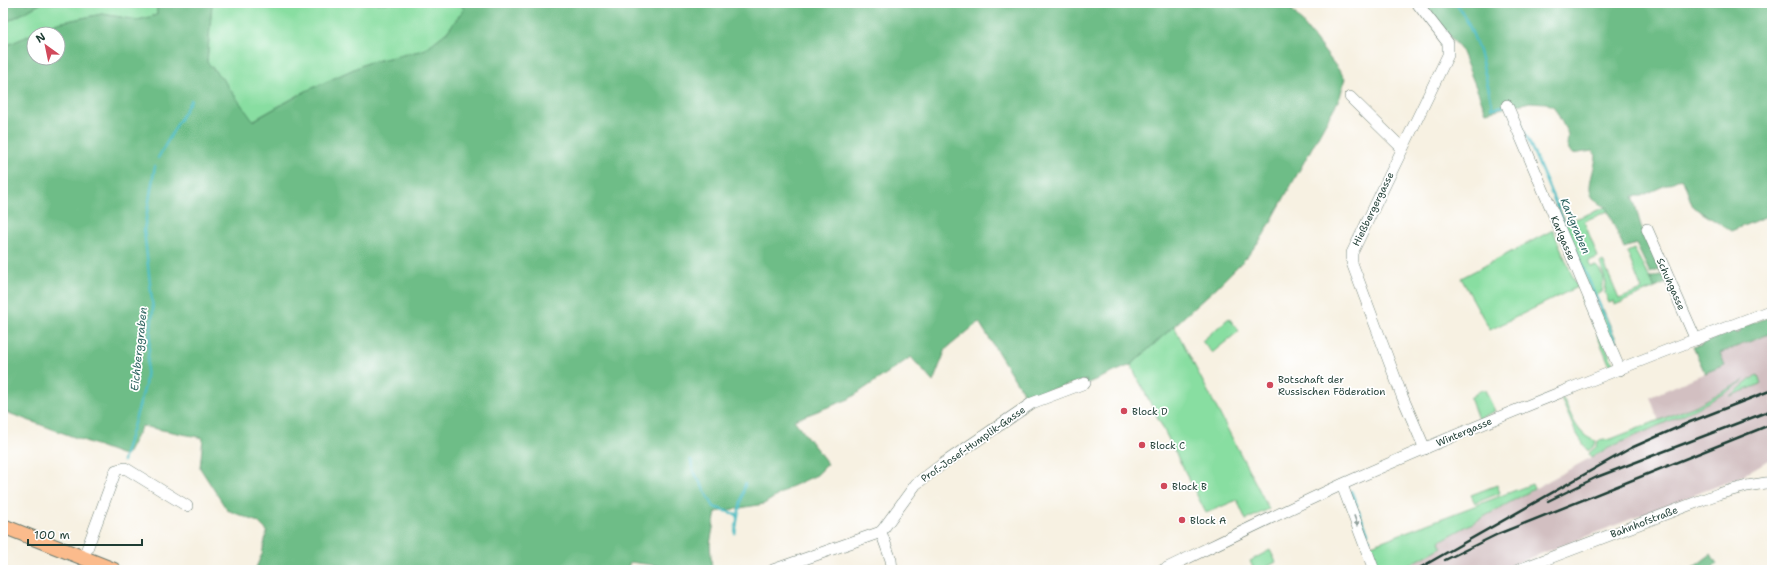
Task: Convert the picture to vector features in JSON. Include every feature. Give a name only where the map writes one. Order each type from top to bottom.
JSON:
[{"type":"main road","points":[[3,526],[114,570]]},
{"type":"street","name":"Hießbergergasse","points":[[1417,3],[1448,43],[1448,55],[1352,253],[1352,263],[1402,396],[1426,449]]},
{"type":"street","points":[[1350,97],[1402,148]]},
{"type":"street","name":"Karlgasse","points":[[1507,105],[1620,370]]},
{"type":"street","name":"Schuhgasse","points":[[1647,229],[1696,340]]},
{"type":"street","name":"Wintergasse","points":[[1162,570],[1342,485],[1564,390],[1620,370],[1772,310]]},
{"type":"street","name":"Prof.-Josef-Humplik-Gasse","points":[[882,532],[916,484],[1032,403],[1085,383]]},
{"type":"street","points":[[84,557],[116,470],[125,468],[186,506]]},
{"type":"street","name":"Bahnhofstraße","points":[[1518,570],[1718,494],[1747,486],[1772,482]]},
{"type":"street","points":[[1342,485],[1374,570]]},
{"type":"street","points":[[773,570],[882,532],[891,560],[892,570]]},
{"type":"shaded area","points":[[1772,316],[1772,458],[1738,478],[1499,570],[1400,570],[1441,547],[1440,541],[1608,448],[1660,424],[1650,397],[1705,373],[1693,347]]},
{"type":"green space","points":[[3,3],[42,3],[3,24]]},
{"type":"green space","points":[[42,3],[157,3],[157,15],[138,20],[102,14],[58,23],[51,26],[26,26],[26,37],[3,47],[3,24]]},
{"type":"green space","points":[[157,3],[212,3],[207,62],[225,82],[253,121],[306,91],[367,63],[424,50],[447,32],[464,9],[459,3],[1287,3],[1345,78],[1340,97],[1263,236],[1246,258],[1218,286],[1131,365],[1083,385],[1087,380],[1048,390],[1027,399],[979,322],[946,349],[933,382],[911,357],[849,399],[794,420],[828,464],[817,475],[792,486],[764,504],[716,512],[710,544],[712,570],[668,570],[667,567],[630,562],[627,570],[255,570],[262,554],[267,531],[258,522],[227,510],[200,468],[203,438],[142,426],[126,456],[3,411],[3,47],[26,37],[26,66],[66,66],[66,26],[51,26],[58,23],[102,14],[138,20],[157,15]]},
{"type":"green space","points":[[212,3],[459,3],[464,9],[447,32],[424,50],[367,63],[306,91],[252,121],[225,82],[207,62]]},
{"type":"green space","points":[[1424,3],[1772,3],[1772,214],[1731,231],[1693,207],[1682,178],[1641,196],[1633,196],[1641,227],[1660,270],[1650,273],[1636,244],[1624,248],[1606,207],[1592,197],[1590,185],[1596,155],[1592,151],[1572,154],[1567,146],[1568,134],[1554,107],[1546,103],[1530,102],[1486,112],[1461,50]]},
{"type":"green space","points":[[1558,204],[1565,223],[1606,207],[1608,211],[1584,221],[1598,257],[1589,261],[1589,264],[1591,267],[1596,266],[1599,269],[1603,278],[1602,292],[1592,297],[1555,205]]},
{"type":"green space","points":[[1553,230],[1577,287],[1490,330],[1461,278]]},
{"type":"green space","points":[[1634,249],[1655,288],[1615,305],[1614,301],[1609,303],[1605,293],[1606,283],[1600,263],[1603,261],[1619,299],[1642,290],[1627,252]]},
{"type":"green space","points":[[1662,274],[1666,283],[1655,288],[1650,278]]},
{"type":"green space","points":[[1581,296],[1584,296],[1598,327],[1594,328]]},
{"type":"green space","points":[[1603,309],[1625,360],[1619,362],[1598,312]]},
{"type":"green space","points":[[1772,316],[1772,333],[1720,353],[1725,365],[1705,373],[1693,347],[1702,345],[1701,344],[1734,331],[1736,334],[1741,332],[1740,328]]},
{"type":"green space","points":[[1229,318],[1239,331],[1212,353],[1202,341]]},
{"type":"green space","points":[[1174,326],[1269,509],[1246,520],[1237,500],[1206,513],[1131,365]]},
{"type":"green space","points":[[1601,333],[1613,364],[1610,366],[1597,335]]},
{"type":"green space","points":[[1758,375],[1761,384],[1730,396],[1755,376]]},
{"type":"green space","points":[[1745,380],[1727,392],[1689,412],[1591,457],[1589,453],[1597,446],[1598,441],[1611,439],[1695,406]]},
{"type":"green space","points":[[1481,390],[1485,390],[1495,411],[1478,419],[1470,398]]},
{"type":"green space","points":[[1561,398],[1563,398],[1575,424],[1579,429],[1589,438],[1596,441],[1595,445],[1588,451],[1575,431]]},
{"type":"green space","points":[[1532,484],[1534,489],[1440,541],[1442,547],[1400,570],[1377,570],[1369,546]]},
{"type":"green space","points":[[1497,485],[1500,493],[1475,503],[1471,495]]},
{"type":"green space","points":[[1270,550],[1276,562],[1261,570],[1254,570],[1250,561]]},
{"type":"green space","points":[[1711,554],[1717,564],[1711,570],[1690,570]]},
{"type":"waterway","name":"Karlgraben","points":[[1456,3],[1475,38],[1486,78],[1492,104],[1491,107],[1504,106]]},
{"type":"waterway","name":"Eichberggraben","points":[[158,158],[191,100]]},
{"type":"waterway","name":"Karlgraben","points":[[1512,106],[1514,107],[1622,357]]},
{"type":"waterway","name":"Eichberggraben","points":[[123,461],[145,386],[153,310],[144,230],[155,166]]},
{"type":"waterway","points":[[691,460],[693,470],[714,507],[738,515],[735,533]]},
{"type":"waterway","points":[[738,515],[745,484]]},
{"type":"waterway","points":[[1351,491],[1357,506]]},
{"type":"waterway","points":[[1358,510],[1368,533]]},
{"type":"railway","points":[[1416,570],[1631,448],[1690,422],[1772,390]]},
{"type":"railway","points":[[1548,501],[1597,477],[1772,410]]},
{"type":"railway","points":[[1445,560],[1498,534],[1772,424]]},
{"type":"place","name":"Botschaft der Russischen Föderation","points":[[1270,385]]},
{"type":"place","name":"Block D","points":[[1124,411]]},
{"type":"place","name":"Block C","points":[[1142,445]]},
{"type":"place","name":"Block B","points":[[1164,486]]},
{"type":"place","name":"Block A","points":[[1182,520]]}]
